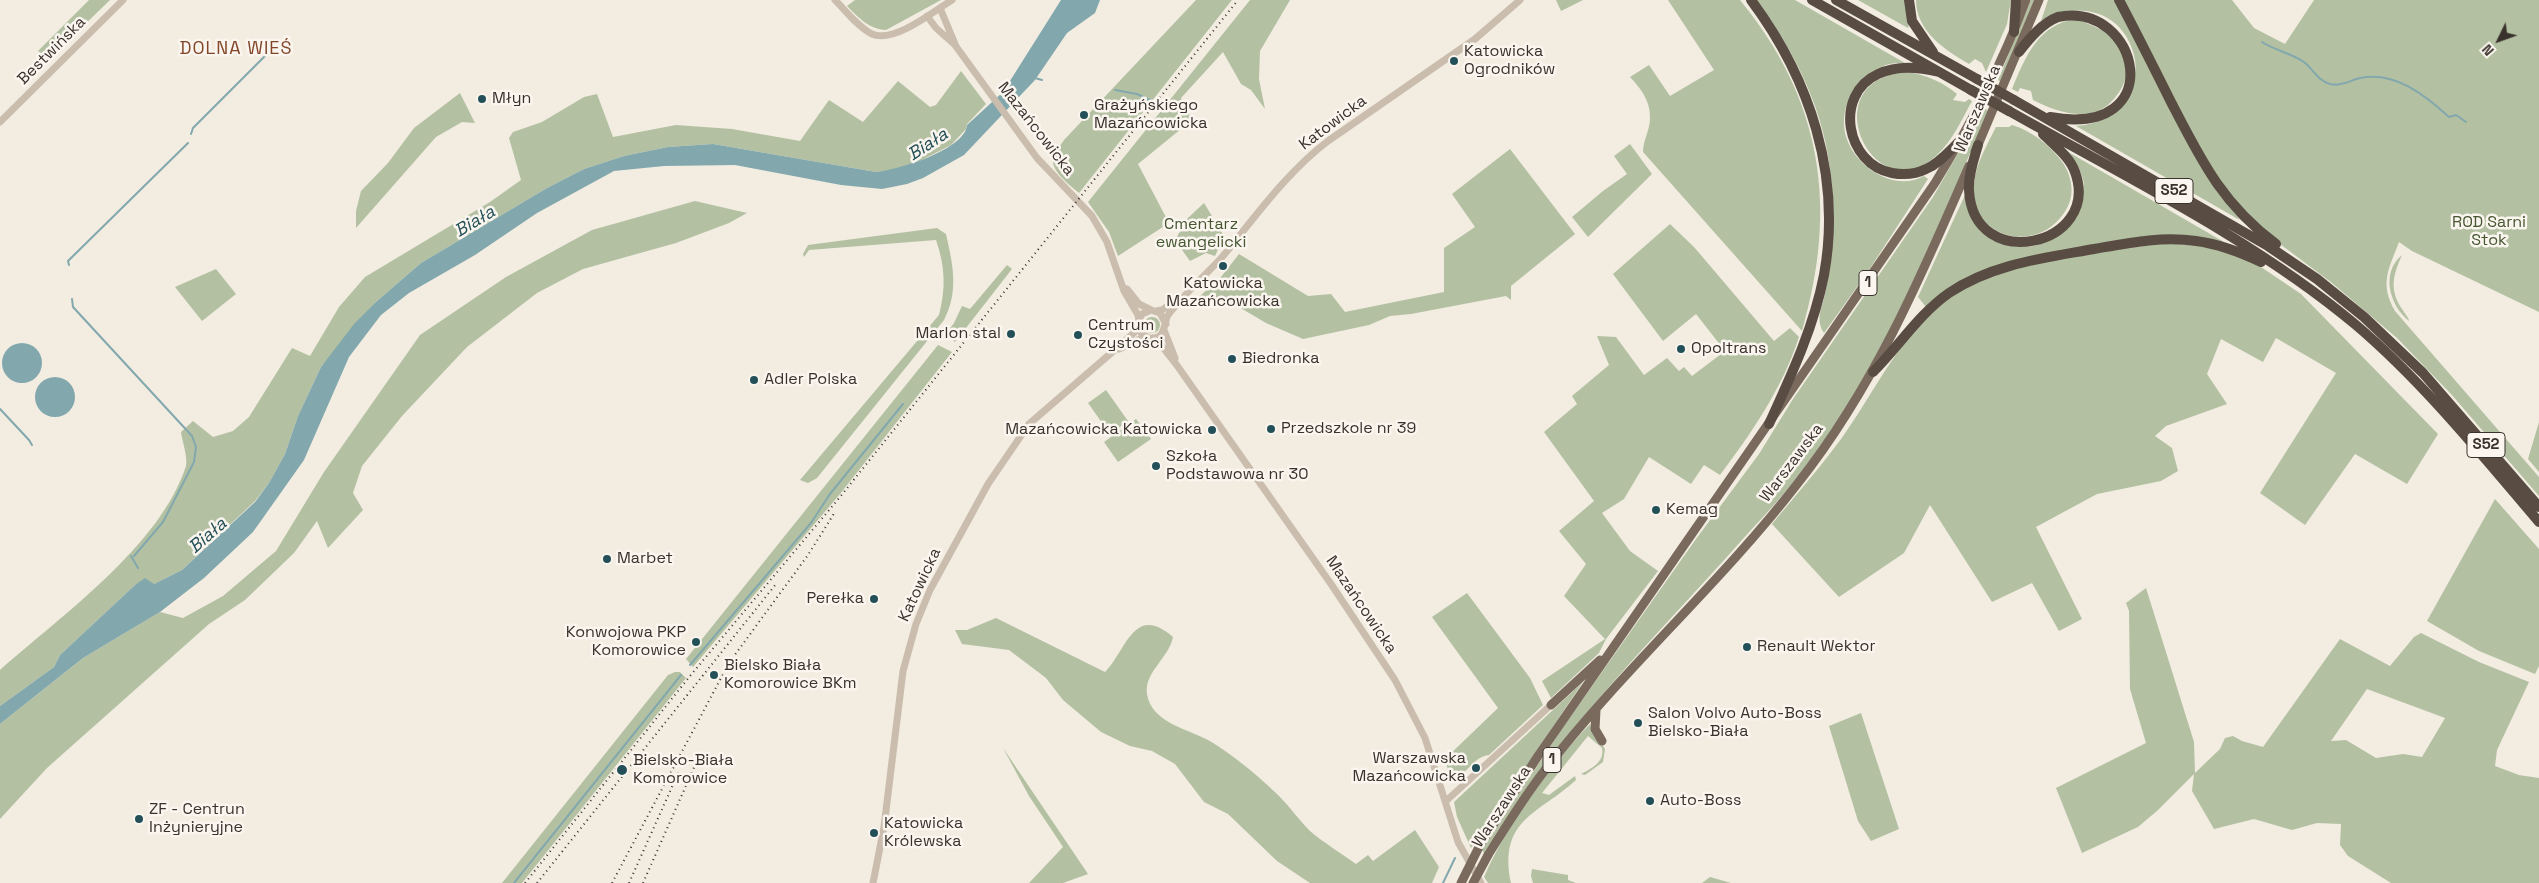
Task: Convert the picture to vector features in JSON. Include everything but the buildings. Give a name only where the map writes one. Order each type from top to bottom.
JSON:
[{"type":"highway","points":[[1751,0],[1782,46],[1801,84],[1821,145],[1829,209],[1824,274],[1816,307],[1798,361],[1770,424]]},
{"type":"highway","name":"S52","points":[[1812,0],[2227,235],[2293,276],[2356,326],[2409,375],[2539,522]]},
{"type":"highway","name":"S52","points":[[1836,0],[2268,246],[2304,270],[2364,317],[2406,356],[2539,507]]},
{"type":"highway","points":[[1909,0],[1912,21],[1937,56]]},
{"type":"highway","points":[[2014,32],[2016,0]]},
{"type":"highway","points":[[2119,0],[2194,145],[2219,188],[2252,226],[2290,255],[2304,270]]},
{"type":"highway","points":[[2018,52],[2045,25],[2057,17],[2072,14],[2086,14],[2100,19],[2113,27],[2129,50],[2131,74],[2127,89],[2119,101],[2109,110],[2084,120],[2068,120],[2042,116]]},
{"type":"highway","points":[[1939,72],[1911,67],[1899,68],[1878,74],[1870,79],[1856,96],[1852,108],[1850,128],[1853,139],[1863,156],[1874,165],[1886,172],[1900,174],[1926,170],[1961,140]]},
{"type":"highway","points":[[1978,145],[1968,188],[1973,211],[1978,220],[1986,229],[2010,242],[2019,243],[2042,240],[2059,230],[2069,218],[2077,201],[2078,186],[2075,171],[2066,158],[2035,126]]},
{"type":"highway","points":[[1873,372],[1919,320],[1948,294],[1985,274],[2015,264],[2144,241],[2183,240],[2221,246],[2293,276]]},
{"type":"main road","name":"Warszawska","points":[[1461,883],[1480,845],[1528,770],[1907,226],[1961,140],[2014,32],[2026,0]]},
{"type":"main road","name":"Warszawska","points":[[1473,883],[1513,814],[1544,770],[1789,495],[1829,442],[1873,372],[1914,292],[2040,0]]},
{"type":"main road","points":[[1551,705],[1612,650]]},
{"type":"main road","points":[[1596,710],[1595,729],[1602,741]]},
{"type":"street","name":"Bestwińska","points":[[0,122],[124,0]]},
{"type":"street","points":[[835,0],[867,31],[882,37],[895,34],[952,0]]},
{"type":"street","name":"Katowicka","points":[[1165,327],[1168,316],[1186,294],[1221,258],[1295,171],[1318,149],[1476,39],[1520,0]]},
{"type":"street","name":"Mazańcowicka","points":[[940,8],[955,45]]},
{"type":"street","name":"Mazańcowicka","points":[[927,16],[936,28],[955,45],[1050,173],[1092,216],[1106,242],[1138,322]]},
{"type":"street","name":"Mazańcowicka","points":[[1122,282],[1139,304],[1154,311]]},
{"type":"street","name":"Katowicka","points":[[1154,311],[1162,310],[1186,294]]},
{"type":"street","points":[[1154,311],[1164,317],[1165,327],[1149,337],[1140,331],[1138,322],[1142,314],[1154,311]]},
{"type":"street","name":"Katowicka","points":[[872,883],[883,832],[903,671],[908,646],[923,605],[988,484],[1014,444],[1044,409],[1136,330],[1138,322]]},
{"type":"street","name":"Mazańcowicka","points":[[1165,327],[1176,364]]},
{"type":"street","name":"Mazańcowicka","points":[[1149,337],[1158,341],[1176,364],[1395,680],[1425,738],[1458,842],[1480,883]]},
{"type":"street","name":"Katowicka","points":[[1110,354],[1149,337]]},
{"type":"street","points":[[1446,801],[1551,705]]},
{"type":"green space","points":[[89,0],[110,0],[48,60],[38,51]]},
{"type":"green space","points":[[855,0],[941,0],[886,30],[874,28],[856,15],[847,6]]},
{"type":"green space","points":[[1196,0],[1232,0],[1079,193],[1066,182],[1055,167],[1053,157],[1055,153],[1064,140]]},
{"type":"green space","points":[[1250,0],[1290,0],[1260,51],[1259,79],[1265,109],[1251,90],[1241,84],[1223,52],[1181,98],[1192,120],[1138,164],[1169,223],[1118,256],[1109,232],[1088,202]]},
{"type":"green space","points":[[1556,0],[1583,0],[1561,11]]},
{"type":"green space","points":[[1668,0],[1740,0],[1768,38],[1790,77],[1806,117],[1816,157],[1820,199],[1819,242],[1813,286],[1802,331],[1643,152],[1650,120],[1649,108],[1642,92],[1630,77],[1649,65],[1670,96],[1714,70]]},
{"type":"green space","points":[[1757,0],[1795,0],[1905,63],[1888,64],[1865,77],[1850,96],[1844,118],[1845,130],[1853,152],[1869,169],[1891,179],[1902,181],[1924,176],[1928,179],[1867,273],[1824,333],[1821,328],[1820,318],[1830,266],[1833,223],[1828,155],[1823,131],[1807,85],[1784,41]]},
{"type":"green space","points":[[1858,0],[1905,0],[1908,28]]},
{"type":"green space","points":[[1916,0],[2011,0],[2007,24],[1986,72],[1982,63],[1975,59],[1969,64],[1933,38],[1921,21],[1917,11]]},
{"type":"green space","points":[[2031,0],[2035,0],[2001,82],[1998,80]]},
{"type":"green space","points":[[2048,0],[2115,0],[2209,180],[2238,219],[2076,126],[2098,121],[2108,114],[2135,73],[2134,56],[2124,33],[2115,23],[2104,16],[2092,12],[2066,12],[2053,15],[2041,21]]},
{"type":"green space","name":"ROD Sarni Stok","points":[[2122,0],[2232,0],[2254,28],[2285,44],[2314,0],[2539,0],[2539,312],[2412,251],[2399,242],[2387,276],[2387,292],[2395,311],[2539,477],[2539,496],[2451,394],[2397,338],[2332,283],[2276,241],[2219,185]]},
{"type":"green space","points":[[2077,19],[2116,36],[2126,70],[2124,81],[2117,95],[2099,110],[2077,114],[2055,109],[2033,100],[2031,91],[2020,88],[2018,92],[2012,89],[2028,54],[2043,34],[2064,22]]},
{"type":"green space","points":[[961,71],[986,104],[951,145],[922,160],[893,171],[876,172],[713,144],[668,147],[624,156],[584,169],[547,188],[421,263],[377,301],[321,367],[298,416],[285,454],[269,483],[255,501],[182,570],[154,584],[135,585],[60,655],[54,667],[0,706],[0,670],[106,577],[155,524],[173,495],[186,466],[186,454],[181,432],[193,421],[213,437],[233,431],[249,417],[292,348],[310,356],[339,307],[365,277],[490,202],[521,180],[509,138],[513,132],[542,122],[584,97],[597,94],[613,137],[676,125],[732,129],[800,141],[829,100],[863,122],[898,81],[930,107],[936,105]]},
{"type":"green space","points":[[1908,72],[1928,77],[1946,86],[1957,94],[1953,100],[1965,102],[1969,99],[1972,101],[1952,136],[1937,155],[1914,169],[1892,169],[1874,157],[1862,139],[1857,117],[1862,96],[1878,80]]},
{"type":"green space","points":[[460,93],[475,123],[462,122],[436,137],[356,228],[356,211],[361,191],[388,163],[414,128]]},
{"type":"green space","points":[[1984,108],[1988,110],[1978,135],[1894,321],[1845,409],[1817,451],[1775,504],[1639,653],[1573,730],[1511,810],[1484,853],[1482,850],[1561,730],[1696,539],[1759,454],[1793,399],[1933,197]]},
{"type":"green space","points":[[2012,125],[2033,135],[2052,150],[2066,168],[2072,189],[2068,206],[2057,222],[2042,232],[2026,236],[2010,236],[1995,230],[1983,219],[1975,204],[1974,184],[1979,161],[1996,127],[2009,127]]},
{"type":"green space","points":[[1630,144],[1652,174],[1588,237],[1572,217],[1627,174],[1614,156]]},
{"type":"green space","points":[[1510,149],[1575,234],[1511,286],[1511,300],[1506,296],[1411,314],[1390,316],[1369,325],[1303,339],[1266,323],[1239,307],[1200,296],[1221,277],[1239,254],[1308,296],[1331,294],[1345,312],[1444,292],[1444,248],[1475,227],[1452,194]]},
{"type":"green space","points":[[2070,153],[2224,242],[2190,237],[2022,259],[1926,307],[1918,297],[1965,195],[1971,215],[1983,231],[1998,241],[2015,247],[2033,246],[2050,240],[2065,229],[2077,211],[2084,188],[2082,176]]},
{"type":"green space","points":[[695,201],[747,213],[729,223],[676,243],[583,269],[537,293],[467,347],[402,416],[362,466],[353,493],[363,510],[328,548],[317,521],[294,553],[245,600],[209,624],[47,768],[0,819],[0,724],[83,658],[160,612],[183,618],[223,596],[276,551],[324,472],[420,335],[506,277],[592,230]]},
{"type":"green space","name":"Cmentarz ewangelicki","points":[[1204,203],[1224,236],[1215,256],[1206,253],[1190,261],[1175,240],[1188,218]]},
{"type":"green space","points":[[1670,224],[1694,247],[1774,341],[1790,328],[1799,337],[1775,392],[1720,475],[1704,465],[1691,484],[1649,457],[1624,499],[1602,513],[1630,551],[1658,571],[1606,639],[1599,653],[1551,698],[1542,681],[1605,639],[1564,596],[1586,564],[1559,531],[1594,501],[1544,432],[1577,404],[1572,396],[1609,365],[1597,336],[1616,337],[1644,375],[1667,358],[1679,371],[1684,367],[1692,376],[1725,351],[1696,314],[1663,341],[1613,274]]},
{"type":"green space","points":[[937,228],[946,234],[953,278],[952,299],[944,320],[817,478],[808,483],[800,480],[939,315],[944,286],[943,268],[936,240],[809,250],[804,257],[803,254],[808,245]]},
{"type":"green space","points":[[2167,243],[2207,247],[2233,254],[2255,263],[2301,294],[2438,434],[2407,484],[2355,454],[2305,525],[2260,493],[2336,373],[2276,338],[2263,362],[2221,339],[2207,374],[2227,404],[2166,426],[2155,436],[2172,448],[2178,471],[2161,481],[2097,494],[2036,527],[2082,619],[2059,631],[2032,583],[1992,602],[1930,505],[1904,553],[1839,597],[1772,524],[1841,439],[1908,339],[1923,320],[1941,304],[1961,290],[1982,279],[2033,263],[2089,253]]},
{"type":"green space","points":[[2402,255],[2396,269],[2394,289],[2398,302],[2409,321],[2397,307],[2390,289],[2391,271],[2395,262]]},
{"type":"green space","points":[[1007,265],[1012,269],[955,342],[945,335],[954,323],[962,306],[970,309]]},
{"type":"green space","points":[[216,269],[236,294],[202,321],[175,287]]},
{"type":"green space","points":[[1152,317],[1160,325],[1152,333],[1144,325]]},
{"type":"green space","points":[[938,345],[952,352],[840,494],[693,667],[686,659]]},
{"type":"green space","points":[[1106,390],[1128,421],[1110,434],[1088,403]]},
{"type":"green space","points":[[1136,419],[1151,439],[1118,462],[1104,442]]},
{"type":"green space","points":[[2539,422],[2539,472],[2528,459]]},
{"type":"green space","points":[[2495,499],[2539,549],[2539,666],[2535,674],[2479,651],[2427,621]]},
{"type":"green space","points":[[2146,588],[2194,742],[2195,773],[2220,749],[2225,738],[2233,736],[2242,741],[2263,747],[2340,639],[2390,666],[2414,637],[2421,633],[2479,662],[2529,682],[2497,750],[2495,766],[2519,775],[2539,778],[2539,883],[2391,883],[2348,856],[2340,845],[2341,824],[2317,823],[2292,830],[2254,819],[2214,829],[2192,791],[2194,774],[2138,827],[2082,853],[2056,788],[2146,743],[2130,689],[2129,611],[2126,603]],"holes":[[[2367,689],[2445,718],[2422,757],[2403,754],[2376,758],[2346,740],[2331,741]]]},
{"type":"green space","points":[[1467,593],[1530,678],[1543,705],[1489,755],[1479,759],[1459,775],[1454,776],[1448,770],[1445,759],[1498,708],[1432,617]]},
{"type":"green space","points":[[996,618],[1105,672],[1133,633],[1140,627],[1149,625],[1160,628],[1173,637],[1171,645],[1153,672],[1147,686],[1150,704],[1155,711],[1171,723],[1217,745],[1236,759],[1280,797],[1310,831],[1356,864],[1368,855],[1373,861],[1415,830],[1439,867],[1432,883],[1310,883],[1277,861],[1228,814],[1204,802],[1175,764],[1152,751],[1130,746],[1101,732],[1063,700],[1046,678],[1009,650],[962,644],[955,630],[967,630]]},
{"type":"green space","points":[[680,672],[686,678],[522,883],[502,883],[668,675]]},
{"type":"green space","points":[[1583,682],[1471,848],[1457,817],[1454,802]]},
{"type":"green space","points":[[1861,713],[1899,829],[1871,841],[1858,821],[1829,726]]},
{"type":"green space","points":[[1590,724],[1592,731],[1605,749],[1603,762],[1585,775],[1581,774],[1599,761],[1602,753],[1602,748],[1588,736],[1542,793],[1549,795],[1575,776],[1576,780],[1525,820],[1516,831],[1510,845],[1511,883],[1488,883],[1484,877],[1517,816],[1544,777]]},
{"type":"green space","points":[[1003,748],[1088,874],[1063,883],[1029,883],[1063,847],[1029,796]]},
{"type":"green space","points":[[1532,869],[1568,875],[1568,880],[1576,883],[1533,883]]},
{"type":"green space","points":[[1710,877],[1731,883],[1702,883]]},
{"type":"water","points":[[1061,0],[1100,0],[1095,13],[1067,33],[1035,80],[964,155],[923,178],[907,184],[882,189],[841,185],[735,165],[664,166],[614,171],[537,213],[475,255],[409,293],[381,315],[349,357],[304,460],[253,532],[204,578],[160,612],[83,658],[0,724],[0,706],[54,667],[60,655],[135,585],[145,578],[154,584],[182,570],[255,502],[269,483],[285,454],[298,416],[321,367],[354,324],[377,301],[421,263],[547,188],[584,169],[624,156],[668,147],[713,144],[876,172],[929,157],[955,143],[963,134],[967,125],[1003,92]]},
{"type":"water","points":[[22,343],[36,349],[42,363],[36,377],[22,383],[8,377],[2,363],[8,349]]},
{"type":"water","points":[[51,377],[59,377],[66,380],[72,386],[75,397],[72,408],[66,414],[59,417],[51,417],[44,414],[38,408],[35,401],[35,393],[38,386],[44,380]]},
{"type":"waterway","points":[[191,134],[193,128],[269,52],[278,40]]},
{"type":"waterway","points":[[2262,42],[2304,62],[2319,78],[2326,82],[2338,85],[2360,78],[2373,77],[2397,81],[2420,93],[2449,117],[2456,115],[2466,122]]},
{"type":"waterway","points":[[1035,78],[1042,80]]},
{"type":"waterway","points":[[1115,90],[1137,94],[1169,109]]},
{"type":"waterway","points":[[69,265],[68,261],[188,143]]},
{"type":"waterway","points":[[72,299],[73,307],[192,436],[196,447],[194,462],[163,522],[134,556]]},
{"type":"waterway","points":[[690,665],[811,523],[830,494],[903,404]]},
{"type":"waterway","points":[[0,409],[32,445]]},
{"type":"waterway","points":[[131,556],[138,568]]},
{"type":"waterway","points":[[514,883],[681,675]]},
{"type":"waterway","points":[[1443,883],[1455,858]]},
{"type":"railway","points":[[525,883],[690,676],[840,497],[1238,0]]},
{"type":"railway","points":[[612,883],[729,663],[808,555],[835,512]]},
{"type":"railway","points":[[537,883],[776,584]]},
{"type":"railway","points":[[643,883],[700,754]]},
{"type":"railway","points":[[629,883],[680,769]]},
{"type":"place","name":"Katowicka Ogrodników","points":[[1454,61]]},
{"type":"place","name":"Młyn","points":[[482,99]]},
{"type":"place","name":"Grażyńskiego Mazańcowicka","points":[[1084,115]]},
{"type":"place","name":"Katowicka Mazańcowicka","points":[[1223,266]]},
{"type":"place","name":"Marlon stal","points":[[1011,334]]},
{"type":"place","name":"Centrum Czystości","points":[[1078,335]]},
{"type":"place","name":"Opoltrans","points":[[1681,349]]},
{"type":"place","name":"Biedronka","points":[[1232,359]]},
{"type":"place","name":"Adler Polska","points":[[754,380]]},
{"type":"place","name":"Przedszkole nr 39","points":[[1271,429]]},
{"type":"place","name":"Mazańcowicka Katowicka","points":[[1212,430]]},
{"type":"place","name":"Szkoła Podstawowa nr 30","points":[[1156,466]]},
{"type":"place","name":"Kemag","points":[[1656,510]]},
{"type":"place","name":"Marbet","points":[[607,559]]},
{"type":"place","name":"Perełka","points":[[874,599]]},
{"type":"place","name":"Konwojowa PKP Komorowice","points":[[696,642]]},
{"type":"place","name":"Renault Wektor","points":[[1747,647]]},
{"type":"place","name":"Bielsko Biała Komorowice BKm","points":[[714,675]]},
{"type":"place","name":"Salon Volvo Auto-Boss Bielsko-Biała","points":[[1638,723]]},
{"type":"place","name":"Warszawska Mazańcowicka","points":[[1476,768]]},
{"type":"place","name":"Bielsko-Biała Komorowice","points":[[622,770]]},
{"type":"place","name":"Auto-Boss","points":[[1650,801]]},
{"type":"place","name":"ZF - Centrun Inżynieryjne","points":[[139,819]]},
{"type":"place","name":"Katowicka Królewska","points":[[874,833]]},
{"type":"district","name":"DOLNA WIEŚ","points":[[236,49]]},
{"type":"water label","name":"Biała","points":[[928,145]]},
{"type":"water label","name":"Biała","points":[[475,222]]},
{"type":"water label","name":"Biała","points":[[208,536]]}]
